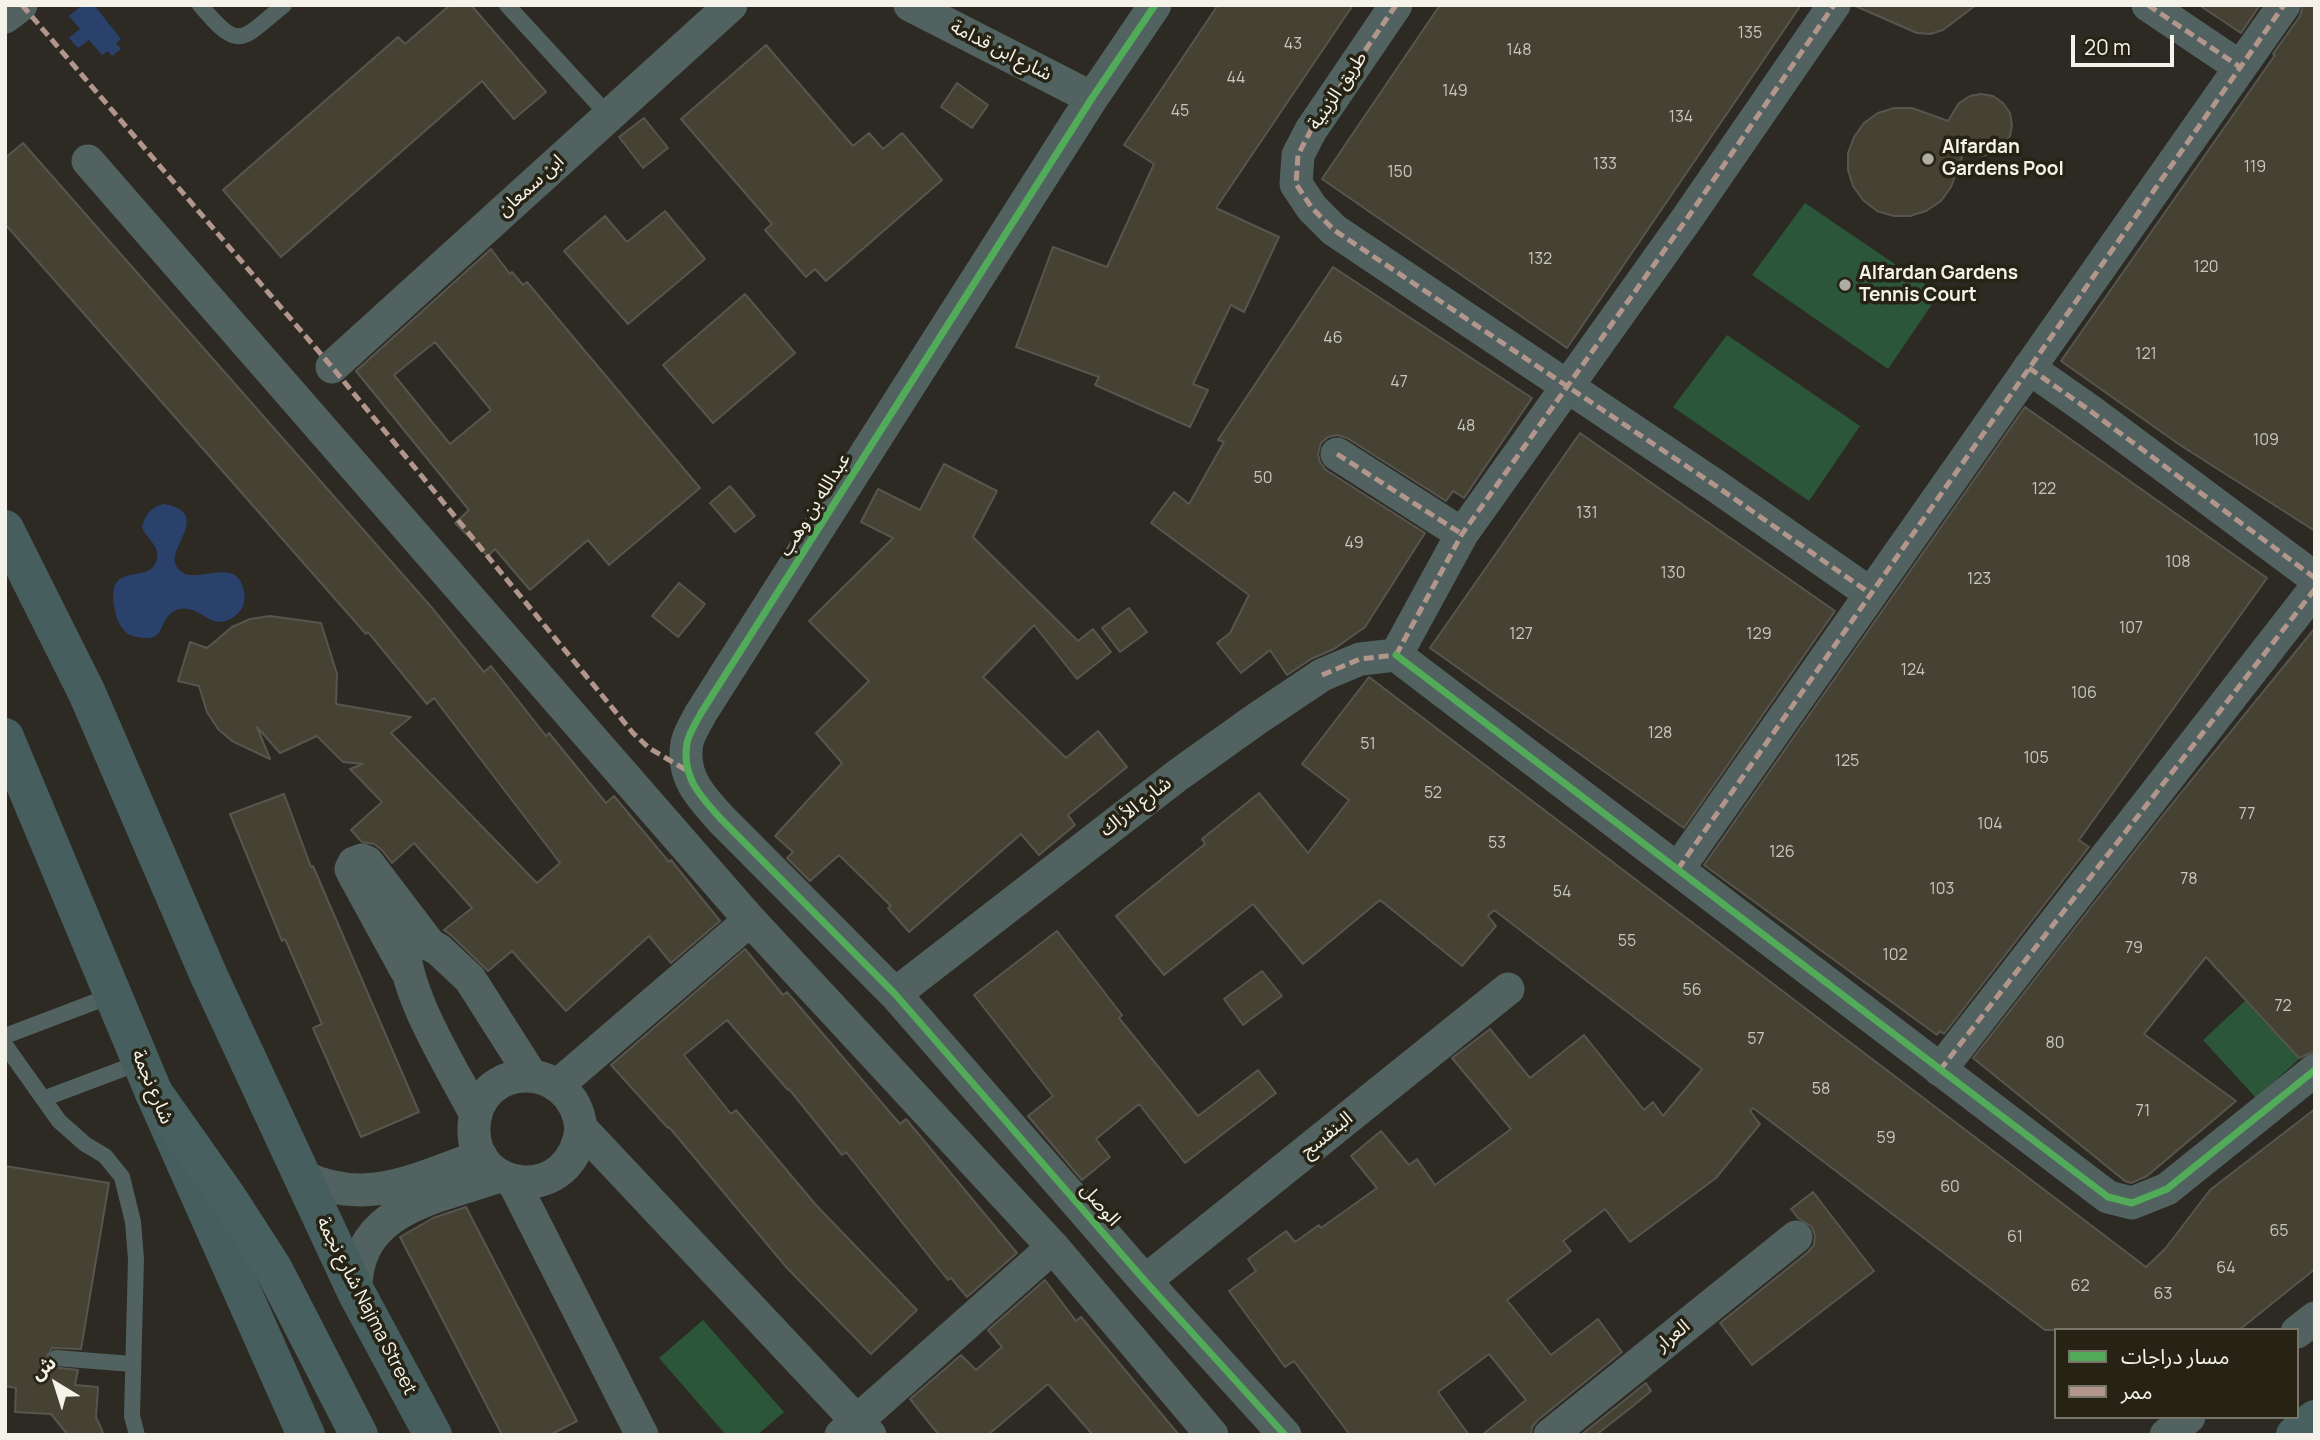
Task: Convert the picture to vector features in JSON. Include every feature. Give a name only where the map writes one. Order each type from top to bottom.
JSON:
[{"type":"main road","points":[[5,528],[87,694],[209,976],[302,1176]]},
{"type":"main road","name":"شارع نجمة","points":[[10,760],[306,1435]]},
{"type":"main road","points":[[148,1077],[273,1268],[359,1435]]},
{"type":"main road","name":"شارع نجمة Najma Street","points":[[302,1176],[356,1292],[433,1435]]},
{"type":"main road","points":[[2295,1435],[2315,1419]]},
{"type":"street","points":[[5,18],[20,5]]},
{"type":"street","name":"ابن سمعان","points":[[332,367],[731,5]]},
{"type":"street","name":"شارع ابن قدامة","points":[[910,5],[1092,98]]},
{"type":"street","name":"عبدالله بن وهب","points":[[895,994],[701,797],[686,770],[687,741],[701,713],[1092,98],[1155,5]]},
{"type":"street","name":"طريق الزينية","points":[[1396,5],[1311,130],[1298,155],[1296,184],[1312,208],[1334,230],[1566,387]]},
{"type":"street","points":[[1834,5],[1686,220],[1462,534],[1396,655],[2108,1197],[2132,1203],[2167,1189],[2315,1070]]},
{"type":"street","points":[[2148,5],[2240,67]]},
{"type":"street","points":[[1678,869],[2284,5]]},
{"type":"street","points":[[88,161],[750,920],[1053,1247],[1212,1435]]},
{"type":"street","points":[[2029,368],[2090,410],[2315,578]]},
{"type":"street","points":[[1566,387],[1716,486],[1871,594]]},
{"type":"street","points":[[1337,454],[1462,534]]},
{"type":"street","points":[[1940,1070],[2315,589]]},
{"type":"street","name":"شارع الأراك","points":[[895,994],[1178,775],[1255,720],[1322,675],[1360,659],[1396,655]]},
{"type":"street","points":[[429,945],[367,862],[362,860],[354,863],[351,869],[407,973],[425,1016],[476,1115]]},
{"type":"street","points":[[642,1435],[498,1171],[475,1142],[476,1115],[484,1098],[497,1085],[513,1077],[545,1080],[750,920]]},
{"type":"street","points":[[302,1176],[336,1189],[371,1191],[498,1171],[527,1183],[554,1175],[574,1155],[580,1142],[581,1128],[572,1099],[545,1080],[470,979],[439,950],[418,938],[411,938],[404,946],[407,973]]},
{"type":"street","name":"البنفسج","points":[[1145,1281],[1508,989]]},
{"type":"street","name":"الوصل","points":[[895,994],[1145,1281],[1284,1435]]},
{"type":"street","points":[[581,1128],[856,1430],[1053,1247]]},
{"type":"street","points":[[356,1292],[355,1275],[366,1242],[391,1216],[498,1171]]},
{"type":"street","name":"العرار","points":[[1550,1435],[1796,1237]]},
{"type":"street","points":[[2299,1330],[2315,1318]]},
{"type":"street","points":[[2166,1435],[2186,1419]]},
{"type":"lane","points":[[200,5],[221,30],[239,37],[251,32],[284,5]]},
{"type":"lane","points":[[507,5],[609,116]]},
{"type":"lane","points":[[5,1035],[113,995]]},
{"type":"lane","points":[[5,1045],[67,1131],[105,1156],[122,1177],[133,1222],[136,1259],[132,1416],[137,1435]]},
{"type":"lane","points":[[43,1099],[148,1077]]},
{"type":"lane","points":[[57,1358],[132,1364]]},
{"type":"green space","name":"Alfardan Gardens Tennis Court","points":[[1805,203],[1939,294],[1888,369],[1752,275]]},
{"type":"green space","points":[[1727,335],[1860,426],[1809,501],[1673,407]]},
{"type":"green space","points":[[2245,1001],[2299,1059],[2256,1098],[2203,1040]]},
{"type":"green space","points":[[703,1320],[784,1412],[757,1435],[726,1435],[659,1358]]},
{"type":"water","points":[[82,5],[94,5],[121,39],[116,43],[121,49],[112,56],[108,51],[102,55],[89,40],[78,48],[69,38],[80,29],[69,16]]},
{"type":"water","points":[[164,504],[178,508],[185,514],[187,522],[175,556],[179,569],[188,575],[230,573],[241,582],[244,601],[236,615],[219,622],[185,608],[177,610],[168,616],[157,635],[151,638],[137,637],[123,630],[115,611],[113,594],[116,584],[122,578],[146,572],[153,567],[157,559],[155,546],[142,527],[149,512]]},
{"type":"building","points":[[450,5],[471,5],[546,92],[514,119],[482,81],[281,257],[223,190],[398,37],[405,44]]},
{"type":"building","points":[[1218,5],[1353,5],[1216,208],[1279,237],[1244,312],[1231,305],[1193,384],[1208,390],[1190,427],[1095,385],[1099,377],[1016,347],[1053,247],[1107,267],[1154,164],[1124,145]]},
{"type":"building","points":[[1440,5],[1801,5],[1567,348],[1322,179]]},
{"type":"building","points":[[1853,5],[1976,5],[1943,30],[1930,34],[1917,33]]},
{"type":"building","points":[[2199,5],[2260,5],[2241,33]]},
{"type":"building","points":[[2303,5],[2315,5],[2315,531],[2180,445],[2061,361],[2275,55],[2273,54],[2300,16]]},
{"type":"building","points":[[766,45],[853,146],[869,133],[883,149],[902,133],[942,180],[826,281],[815,269],[806,277],[765,230],[772,224],[681,119]]},
{"type":"building","points":[[957,83],[988,105],[972,128],[941,107]]},
{"type":"building","points":[[1970,96],[1993,96],[2003,103],[2010,113],[2010,136],[2003,146],[1982,156],[1964,152],[1951,187],[1941,201],[1926,211],[1910,216],[1894,216],[1877,211],[1863,200],[1853,186],[1848,170],[1848,153],[1854,137],[1864,123],[1878,113],[1894,108],[1912,108],[1948,121],[1959,103]]},
{"type":"building","points":[[644,118],[668,148],[643,168],[619,137]]},
{"type":"building","points":[[23,143],[433,609],[484,672],[491,666],[546,736],[549,733],[606,803],[614,796],[720,921],[671,963],[649,936],[566,1011],[512,951],[488,971],[444,930],[472,908],[414,843],[392,863],[382,850],[374,844],[362,842],[351,830],[382,802],[350,769],[363,764],[343,762],[317,736],[280,753],[257,727],[270,759],[232,741],[218,729],[207,712],[199,686],[178,681],[190,642],[207,648],[232,627],[250,619],[270,616],[321,623],[337,674],[336,704],[411,717],[391,733],[537,883],[560,863],[434,698],[427,704],[368,632],[366,634],[5,224],[5,158]]},
{"type":"building","points":[[665,211],[705,259],[628,324],[564,251],[605,216],[627,242]]},
{"type":"building","points":[[491,249],[510,274],[512,272],[523,285],[527,282],[700,488],[609,565],[588,540],[530,590],[495,549],[488,556],[455,523],[469,510],[356,371]],"holes":[[[435,342],[491,410],[450,444],[394,375]]]},
{"type":"building","points":[[1333,267],[1532,398],[1464,498],[1453,491],[1446,501],[1347,438],[1337,435],[1328,437],[1321,443],[1318,454],[1326,470],[1425,533],[1365,627],[1334,649],[1311,659],[1287,675],[1270,650],[1241,673],[1217,643],[1230,633],[1249,595],[1151,523],[1174,492],[1189,504],[1224,442],[1218,440]]},
{"type":"building","points":[[745,294],[795,353],[713,423],[663,365]]},
{"type":"building","points":[[2025,407],[2267,578],[2079,840],[2089,847],[1944,1034],[1940,1031],[1937,1035],[1704,865]]},
{"type":"building","points":[[1580,433],[1835,611],[1684,828],[1430,648]]},
{"type":"building","points":[[944,464],[997,491],[973,537],[1078,641],[1093,629],[1111,652],[1077,679],[1034,625],[983,677],[1066,758],[1098,731],[1127,767],[1068,815],[1075,825],[1039,855],[1021,834],[909,932],[888,908],[891,906],[839,855],[810,881],[787,858],[793,852],[775,836],[842,763],[816,733],[869,681],[809,621],[893,538],[861,522],[878,489],[920,510]]},
{"type":"building","points":[[730,486],[755,516],[735,532],[710,503]]},
{"type":"building","points":[[679,583],[705,604],[678,637],[652,616]]},
{"type":"building","points":[[1129,608],[1147,632],[1120,652],[1102,628]]},
{"type":"building","points":[[2315,628],[2315,1051],[2299,1058],[2206,957],[2144,1034],[2236,1101],[2147,1176],[2131,1183],[2125,1181],[1973,1058],[2163,815]]},
{"type":"building","points":[[1369,677],[2146,1267],[2165,1249],[2210,1190],[2315,1109],[2315,1269],[2241,1328],[2045,1330],[1753,1108],[1750,1111],[1760,1124],[1716,1178],[1630,1242],[1605,1209],[1563,1241],[1571,1251],[1507,1300],[1551,1355],[1598,1319],[1622,1352],[1538,1420],[1532,1427],[1531,1435],[1482,1435],[1526,1400],[1489,1354],[1438,1392],[1469,1435],[1350,1435],[1294,1361],[1285,1367],[1229,1291],[1256,1271],[1248,1259],[1286,1231],[1295,1242],[1319,1225],[1321,1228],[1377,1188],[1351,1156],[1381,1131],[1409,1165],[1417,1159],[1435,1185],[1511,1129],[1452,1058],[1490,1029],[1530,1078],[1584,1035],[1644,1110],[1653,1102],[1663,1116],[1702,1069],[1494,910],[1488,916],[1496,926],[1462,966],[1380,900],[1303,964],[1253,904],[1164,975],[1116,916],[1205,844],[1202,839],[1259,793],[1308,853],[1349,800],[1302,764]]},
{"type":"building","points":[[284,794],[311,867],[313,866],[419,1112],[361,1137],[313,1028],[322,1024],[285,939],[282,941],[230,814]]},
{"type":"building","points":[[1057,931],[1122,1015],[1119,1018],[1198,1116],[1258,1070],[1276,1093],[1185,1163],[1139,1104],[1096,1139],[1110,1157],[1082,1180],[1028,1116],[1053,1096],[974,995]]},
{"type":"building","points":[[745,949],[783,995],[787,992],[900,1124],[906,1119],[1017,1253],[967,1297],[951,1278],[948,1280],[846,1152],[842,1155],[789,1089],[727,1020],[684,1055],[731,1114],[736,1110],[816,1205],[917,1310],[871,1354],[787,1268],[669,1127],[611,1065]]},
{"type":"building","points":[[1262,971],[1282,996],[1243,1025],[1224,999]]},
{"type":"building","points":[[5,1166],[109,1183],[81,1349],[52,1348],[46,1358],[51,1367],[78,1370],[75,1385],[98,1387],[96,1417],[104,1435],[68,1435],[51,1414],[15,1412],[16,1388],[5,1386]]},
{"type":"building","points":[[1813,1192],[1874,1271],[1752,1365],[1720,1323],[1814,1245],[1815,1235],[1811,1226],[1798,1218],[1791,1209]]},
{"type":"building","points":[[466,1207],[577,1421],[550,1435],[502,1435],[400,1237],[433,1218]]},
{"type":"building","points":[[1045,1280],[1076,1321],[1081,1317],[1179,1435],[1093,1435],[1048,1384],[988,1435],[939,1435],[910,1399],[961,1355],[976,1370],[1002,1347],[988,1330]]},
{"type":"building","points":[[1646,1383],[1651,1391],[1633,1406],[1596,1435],[1581,1435]]},
{"type":"marked path","points":[[22,5],[332,367],[633,733],[649,748],[686,770]]},
{"type":"marked path","points":[[1396,5],[1311,130],[1298,155],[1296,184],[1312,208],[1334,230],[1716,486],[1871,594]]},
{"type":"marked path","points":[[1396,655],[1462,534],[1686,220],[1834,5]]},
{"type":"marked path","points":[[2148,5],[2240,67]]},
{"type":"marked path","points":[[1678,869],[2284,5]]},
{"type":"marked path","points":[[2029,368],[2315,578]]},
{"type":"marked path","points":[[1337,454],[1462,534]]},
{"type":"marked path","points":[[1940,1070],[2315,589]]},
{"type":"marked path","points":[[1322,675],[1360,659],[1396,655]]},
{"type":"cycle path","points":[[1155,5],[1092,98],[701,713],[688,739],[686,755],[694,786],[714,811],[895,994],[1145,1281],[1285,1435]]},
{"type":"cycle path","points":[[1396,655],[2108,1197],[2132,1203],[2167,1189],[2315,1070]]},
{"type":"place","name":"Alfardan Gardens Pool","points":[[1928,159]]},
{"type":"place","name":"Alfardan Gardens Tennis Court","points":[[1845,285]]}]
